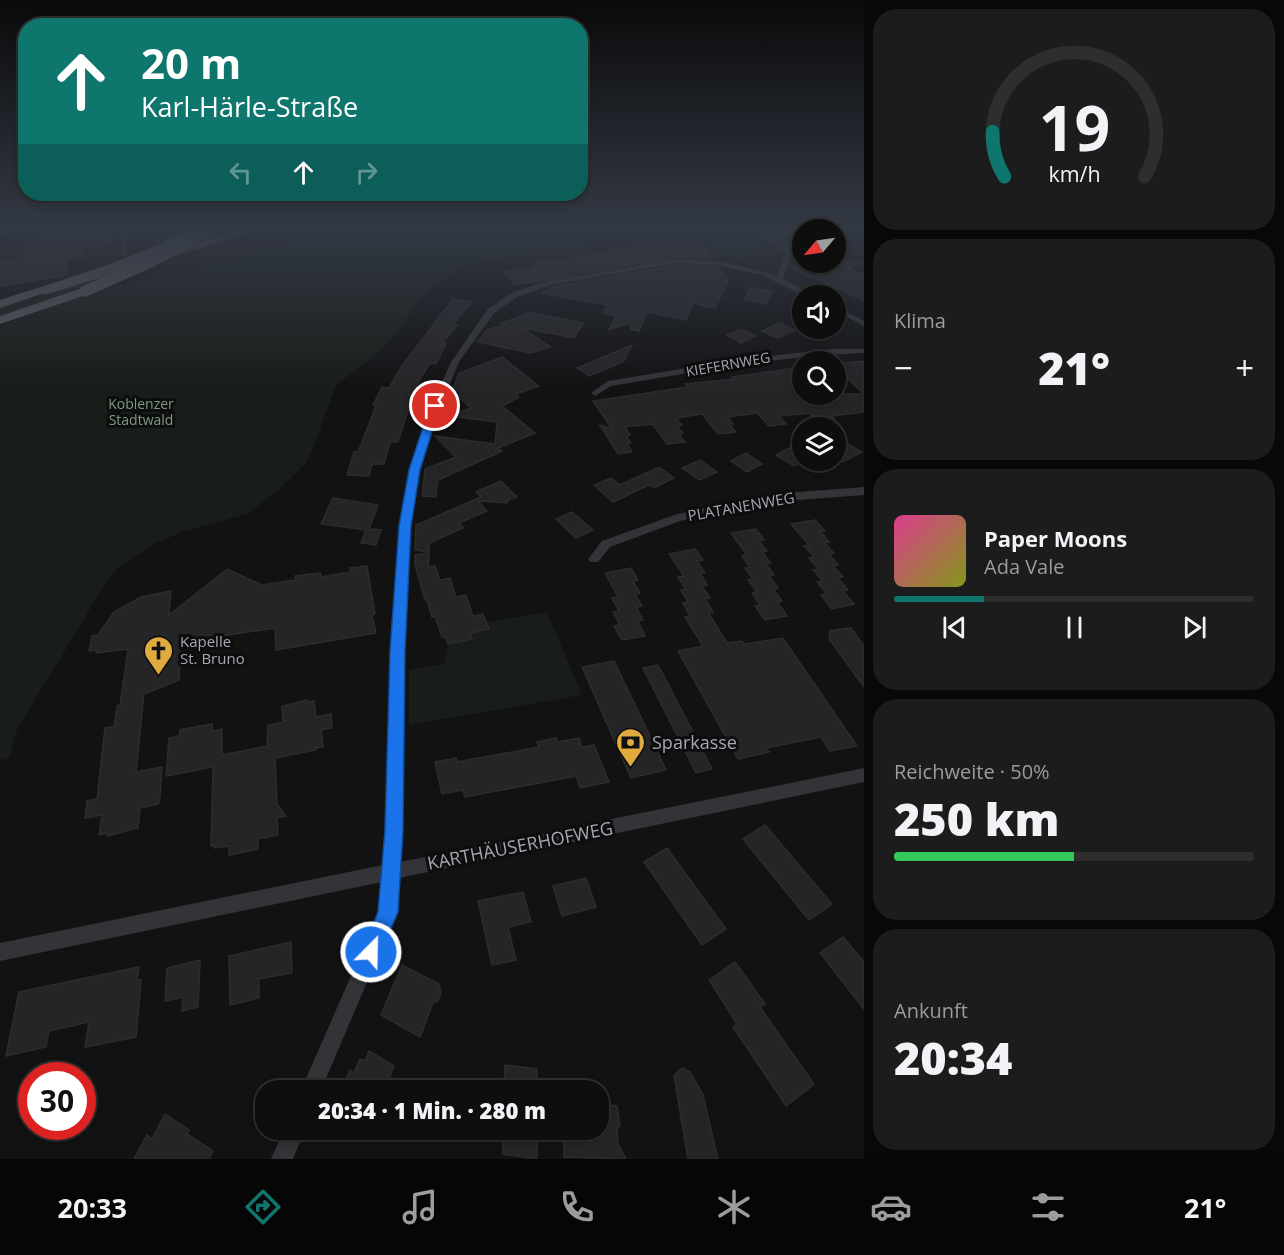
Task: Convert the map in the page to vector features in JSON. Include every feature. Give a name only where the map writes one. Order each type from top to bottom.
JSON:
[{"type":"highway","points":[[0,304],[68,282]]},
{"type":"highway","points":[[0,320],[106,282]]},
{"type":"main road","points":[[19,299],[75,282]]},
{"type":"street","points":[[315,1080],[388,912],[400,588],[405,526],[414,470],[430,420],[455,362],[491,311],[502,302],[531,288],[560,282]]},
{"type":"street","points":[[846,314],[864,324]]},
{"type":"street","name":"KIEFERNWEG","points":[[595,393],[608,384],[773,356],[820,351],[864,351]]},
{"type":"street","name":"PLATANENWEG","points":[[594,559],[606,544],[677,518],[772,498],[864,490]]},
{"type":"street","name":"KARTHÄUSERHOFWEG","points":[[0,952],[864,775]]},
{"type":"street","points":[[282,1159],[291,1140]]},
{"type":"green space","points":[[87,282],[96,283],[0,317],[0,307]]},
{"type":"green space","name":"Koblenzer Stadtwald","points":[[130,282],[441,282],[427,291],[393,337],[369,360],[337,384],[311,453],[305,464],[282,487],[247,514],[185,531],[156,543],[120,566],[108,579],[17,730],[9,758],[0,760],[0,325],[109,287]]},
{"type":"green space","points":[[547,612],[582,695],[409,725],[409,670],[444,664],[448,644],[472,639],[470,633],[488,629],[486,622]]},
{"type":"building","points":[[0,282],[25,282],[0,286]]},
{"type":"building","points":[[513,282],[533,282],[516,285]]},
{"type":"building","points":[[580,282],[728,282],[715,308],[693,303],[686,320],[647,312],[639,331],[631,329],[629,323],[609,330],[616,316],[603,313],[607,305],[542,293],[552,287]]},
{"type":"building","points":[[823,282],[864,282],[864,300],[846,292],[846,285],[829,285]]},
{"type":"building","points":[[751,287],[772,292],[766,304],[744,300]]},
{"type":"building","points":[[453,299],[471,302],[453,324],[457,325],[441,345],[446,343],[436,364],[430,363],[421,377],[398,442],[390,442],[384,464],[372,464],[369,476],[347,475],[354,452],[358,452],[376,406],[373,405],[382,387],[389,388],[402,366]]},
{"type":"building","points":[[527,312],[583,323],[574,338],[523,328],[550,347],[531,353],[478,342],[487,330],[506,324],[501,323],[525,315]]},
{"type":"building","points":[[779,323],[792,329],[792,331],[778,338],[762,331]]},
{"type":"building","points":[[741,329],[755,336],[741,343],[727,335]]},
{"type":"building","points":[[632,345],[624,361],[604,370],[589,376],[577,368]]},
{"type":"building","points":[[502,357],[539,386],[516,394],[519,397],[502,406],[535,433],[498,448],[502,451],[438,480],[436,497],[422,496],[425,469],[456,457],[435,436],[495,444],[497,422],[450,416],[471,408],[452,391],[459,373]]},
{"type":"building","points":[[864,361],[864,394],[846,377],[846,363]]},
{"type":"building","points":[[792,368],[792,405],[846,405],[846,394],[864,394],[864,412],[831,416],[832,417],[813,417],[809,413],[779,416],[786,424],[769,426],[757,413],[727,417],[733,424],[729,424],[736,432],[718,434],[702,414],[676,418],[682,425],[677,426],[683,433],[679,434],[685,442],[667,444],[653,424],[625,427],[630,435],[626,436],[631,443],[627,444],[632,452],[618,454],[600,425],[612,429],[593,401],[688,387],[685,384],[734,379],[732,377]]},
{"type":"building","points":[[846,443],[862,452],[846,460]]},
{"type":"building","points":[[792,446],[792,465],[776,455]]},
{"type":"building","points":[[746,453],[762,464],[747,472],[731,461]]},
{"type":"building","points":[[700,460],[717,472],[699,480],[682,468]]},
{"type":"building","points":[[659,467],[674,478],[654,488],[649,485],[613,502],[594,485],[611,478],[620,485]]},
{"type":"building","points":[[501,481],[517,497],[508,500],[507,503],[478,501],[487,511],[459,523],[463,528],[429,543],[429,552],[415,550],[416,525],[481,497],[476,492]]},
{"type":"building","points":[[333,498],[378,505],[369,529],[381,530],[376,545],[361,543],[366,530],[321,524]]},
{"type":"building","points":[[572,512],[593,530],[576,538],[556,519]]},
{"type":"building","points":[[815,520],[825,531],[820,531],[829,542],[824,542],[834,553],[829,554],[838,565],[833,566],[843,577],[838,578],[848,590],[843,591],[854,604],[832,609],[821,595],[827,594],[817,582],[823,581],[813,570],[818,569],[809,558],[814,557],[804,546],[809,545],[791,524]]},
{"type":"building","points":[[756,529],[764,540],[759,541],[767,551],[762,552],[771,563],[766,564],[774,575],[769,576],[778,588],[773,589],[782,601],[777,602],[787,616],[765,620],[755,606],[760,605],[752,593],[757,592],[748,580],[753,579],[745,568],[750,567],[742,556],[747,555],[731,533]]},
{"type":"building","points":[[695,549],[703,560],[697,561],[705,573],[700,573],[707,585],[702,586],[710,598],[705,599],[713,612],[708,612],[727,643],[742,641],[744,644],[783,638],[857,746],[830,751],[821,737],[766,748],[769,752],[738,759],[678,651],[703,646],[685,617],[690,616],[683,603],[688,602],[681,590],[686,589],[678,577],[684,576],[669,554]]},
{"type":"building","points":[[429,553],[428,567],[435,566],[440,580],[450,578],[456,597],[466,595],[473,616],[483,614],[489,629],[470,633],[472,639],[448,644],[445,637],[442,637],[435,616],[432,617],[427,600],[425,600],[415,565],[415,555]]},
{"type":"building","points":[[367,566],[376,633],[276,650],[275,628],[181,642],[179,680],[144,694],[136,772],[162,767],[158,804],[140,808],[138,828],[107,836],[107,833],[99,835],[102,815],[85,818],[87,801],[97,799],[105,728],[114,727],[117,706],[120,705],[128,649],[96,653],[97,650],[89,651],[92,636],[98,635],[114,612],[141,597],[171,591],[169,615],[227,569],[262,585],[296,580],[295,576],[320,573],[321,577],[351,572],[350,568]]},
{"type":"building","points":[[631,568],[638,580],[633,581],[640,593],[635,594],[642,606],[636,607],[643,620],[638,621],[645,636],[622,640],[614,626],[620,625],[613,612],[619,611],[612,598],[618,597],[605,573]]},
{"type":"building","points":[[851,628],[864,646],[864,687],[829,639],[830,631]]},
{"type":"building","points":[[614,661],[666,770],[631,778],[582,667]]},
{"type":"building","points":[[658,665],[712,769],[696,773],[643,668]]},
{"type":"building","points":[[307,700],[308,702],[314,701],[316,717],[331,714],[332,728],[321,730],[323,747],[275,758],[277,804],[286,816],[277,818],[278,835],[258,839],[258,849],[229,855],[229,846],[214,848],[211,846],[213,767],[166,776],[169,738],[179,736],[180,730],[212,724],[212,731],[222,729],[222,755],[267,746],[268,725],[283,722],[282,706]]},
{"type":"building","points":[[556,738],[557,742],[579,738],[582,747],[594,745],[609,782],[580,788],[576,776],[465,797],[463,790],[442,794],[435,762],[456,758],[457,762],[539,747],[537,742]]},
{"type":"building","points":[[765,825],[832,904],[809,920],[743,839]]},
{"type":"building","points":[[667,848],[726,929],[702,945],[644,862]]},
{"type":"building","points":[[586,878],[596,907],[562,916],[553,886]]},
{"type":"building","points":[[523,892],[531,922],[508,927],[516,960],[492,965],[478,901]]},
{"type":"building","points":[[843,937],[864,962],[864,1009],[820,953]]},
{"type":"building","points":[[291,942],[292,973],[259,979],[259,998],[230,1005],[229,956]]},
{"type":"building","points":[[200,960],[198,1007],[182,1011],[183,997],[165,1001],[167,968]]},
{"type":"building","points":[[735,962],[765,1004],[760,1007],[814,1084],[786,1106],[733,1027],[737,1024],[709,980]]},
{"type":"building","points":[[402,965],[439,984],[441,992],[438,1001],[433,1003],[420,1037],[381,1015]]},
{"type":"building","points":[[139,967],[137,980],[141,980],[136,1037],[85,1047],[89,1022],[49,1031],[46,1047],[6,1056],[19,992]]},
{"type":"building","points":[[369,1051],[394,1066],[389,1080],[346,1080],[350,1070],[354,1073],[360,1059],[365,1061]]},
{"type":"building","points":[[505,1065],[537,1069],[537,1080],[504,1080]]},
{"type":"building","points":[[682,1068],[690,1072],[703,1095],[718,1159],[688,1159],[674,1076]]},
{"type":"building","points":[[609,1105],[617,1106],[620,1125],[617,1129],[618,1144],[626,1159],[564,1157],[564,1140],[609,1140]]},
{"type":"building","points":[[165,1114],[189,1130],[187,1134],[213,1151],[209,1159],[134,1159],[147,1135],[152,1139]]},
{"type":"building","points":[[503,1140],[537,1140],[537,1159],[503,1154]]},
{"type":"place","name":"Kapelle St. Bruno","points":[[159,676]]},
{"type":"place","name":"Sparkasse","points":[[631,768]]},
{"type":"route","points":[[371,952],[388,912],[394,830],[398,651],[405,526],[414,470],[435,406]]}]
